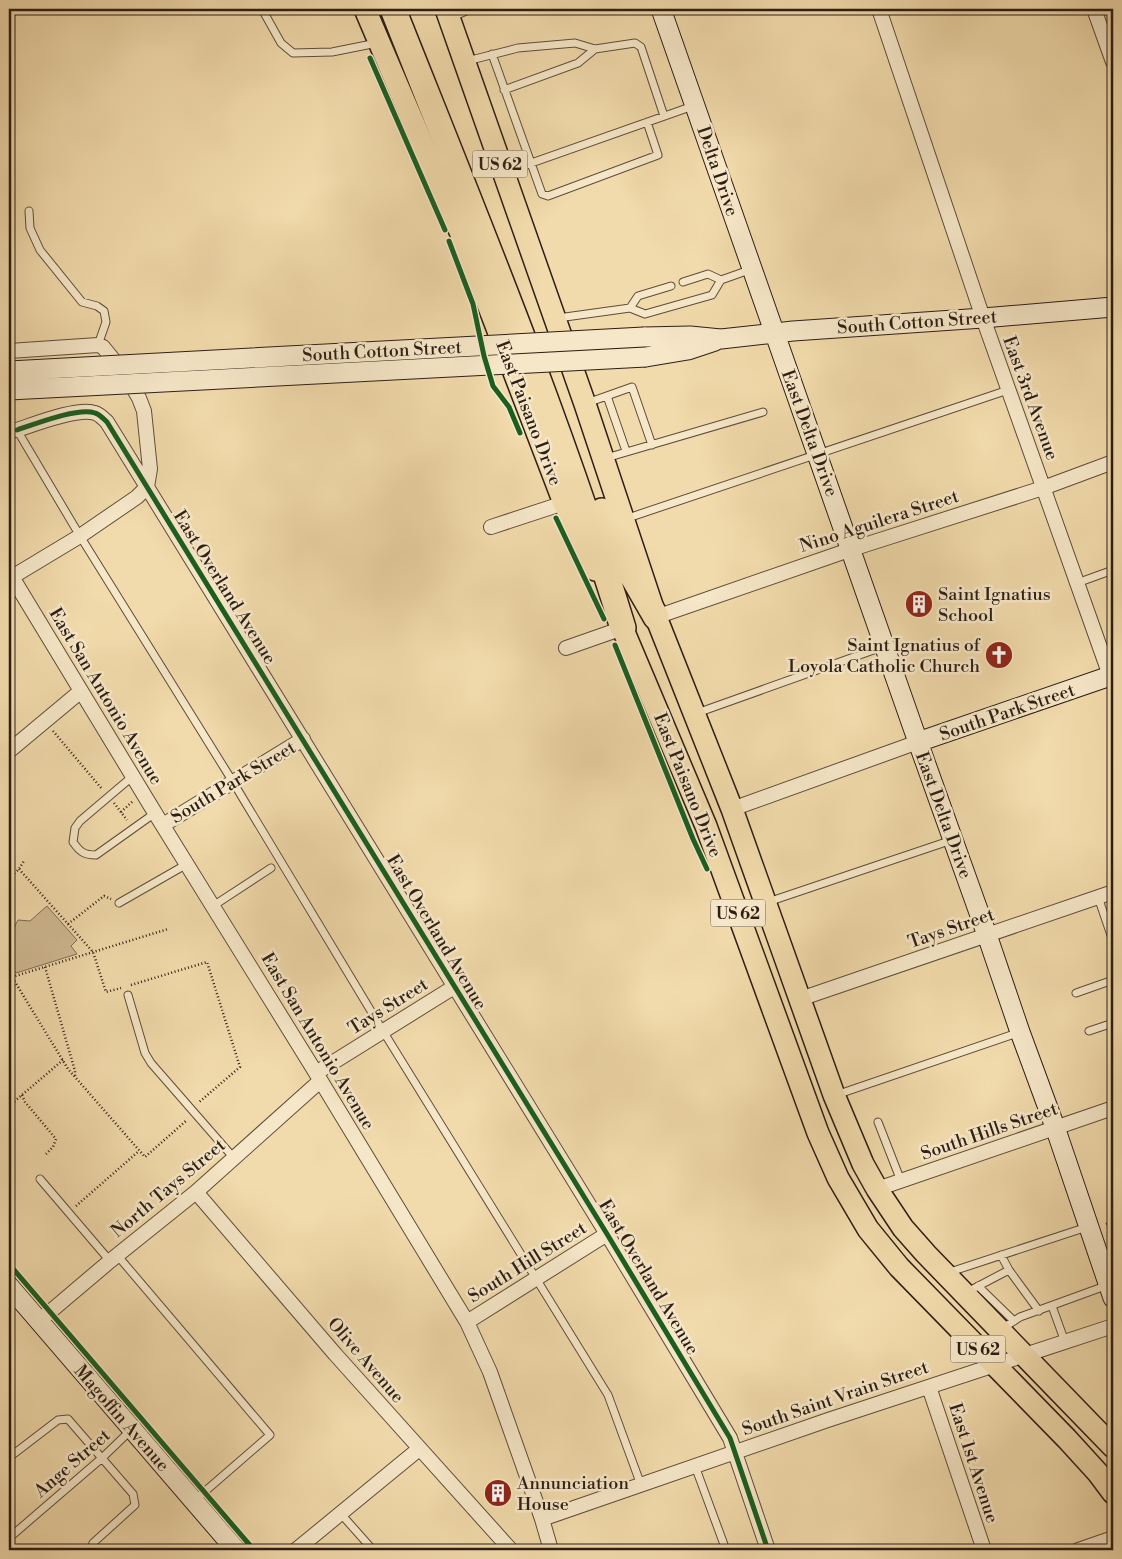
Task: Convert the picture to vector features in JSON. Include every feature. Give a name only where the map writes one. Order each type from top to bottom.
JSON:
[{"type":"highway","points":[[393,9],[513,314],[600,551],[623,628]]},
{"type":"highway","points":[[411,9],[494,222],[608,529],[656,616]]},
{"type":"main road","name":"East Paisano Drive","points":[[365,9],[461,234],[564,503],[623,628],[706,826],[818,1133],[838,1178],[868,1229],[899,1267],[994,1366],[1068,1439],[1113,1493]]},
{"type":"main road","name":"East Paisano Drive","points":[[448,13],[604,459],[656,616],[732,809],[834,1095],[863,1164],[903,1228],[945,1274],[971,1290],[1007,1326],[1025,1355],[1113,1447]]},
{"type":"street","name":"Delta Drive","points":[[661,9],[774,333]]},
{"type":"street","name":"East 3rd Avenue","points":[[879,9],[1008,390],[1112,679]]},
{"type":"street","points":[[1094,9],[1113,62]]},
{"type":"street","name":"South Cotton Street","points":[[135,374],[646,357],[688,350],[721,339],[774,333],[983,318],[1113,306]]},
{"type":"street","name":"East Delta Drive","points":[[774,333],[852,549],[1020,1032],[1055,1127],[1097,1225],[1111,1291]]},
{"type":"street","name":"South Cotton Street","points":[[135,374],[644,336],[690,336],[721,339]]},
{"type":"street","points":[[9,351],[98,345],[103,347],[125,374],[144,411],[150,470],[147,487],[137,497],[80,536],[10,575]]},
{"type":"street","points":[[9,371],[135,374]]},
{"type":"street","points":[[9,390],[135,374]]},
{"type":"street","name":"East Overland Avenue","points":[[17,430],[74,412],[85,411],[96,413],[107,422],[607,1234],[730,1438],[768,1550]]},
{"type":"street","name":"Nino Aguilera Street","points":[[656,616],[852,549],[1043,488],[1113,462]]},
{"type":"street","points":[[492,527],[564,503]]},
{"type":"street","name":"East San Antonio Avenue","points":[[10,575],[467,1322],[490,1372],[542,1519],[551,1550]]},
{"type":"street","points":[[566,648],[623,628]]},
{"type":"street","name":"South Park Street","points":[[732,809],[918,742],[1112,679]]},
{"type":"street","points":[[9,752],[81,691]]},
{"type":"street","name":"South Park Street","points":[[163,825],[303,739]]},
{"type":"street","name":"Tays Street","points":[[800,999],[1113,892]]},
{"type":"street","name":"Tays Street","points":[[318,1077],[383,1031],[454,987]]},
{"type":"street","name":"North Tays Street","points":[[38,1322],[113,1258],[196,1192],[318,1077]]},
{"type":"street","name":"South Hills Street","points":[[877,1189],[1113,1108]]},
{"type":"street","name":"Olive Avenue","points":[[196,1192],[419,1449],[511,1550]]},
{"type":"street","name":"South Hill Street","points":[[467,1322],[607,1234]]},
{"type":"street","name":"Magoffin Avenue","points":[[9,1286],[236,1550]]},
{"type":"street","name":"South Saint Vrain Street","points":[[542,1519],[735,1452],[1113,1326]]},
{"type":"street","name":"East 1st Avenue","points":[[929,1387],[984,1550]]},
{"type":"street","points":[[296,1550],[419,1449]]},
{"type":"street","points":[[1078,1550],[1113,1538]]},
{"type":"lane","points":[[262,9],[281,43],[293,53],[332,52],[380,42]]},
{"type":"lane","points":[[448,13],[473,9]]},
{"type":"lane","points":[[464,62],[518,48],[575,44],[595,50],[635,43],[641,47],[664,116]]},
{"type":"lane","points":[[504,90],[578,63],[595,50]]},
{"type":"lane","points":[[492,54],[542,194],[548,196],[658,155],[647,122]]},
{"type":"lane","points":[[503,173],[696,106]]},
{"type":"lane","points":[[29,211],[30,228],[40,250],[82,302],[97,306],[104,311],[106,322],[98,345]]},
{"type":"lane","points":[[554,318],[630,308],[644,314],[712,295],[720,280],[752,269]]},
{"type":"lane","points":[[683,282],[708,274],[720,280]]},
{"type":"lane","points":[[630,308],[638,296],[671,286]]},
{"type":"lane","points":[[585,404],[632,387],[633,401],[641,424],[652,446]]},
{"type":"lane","points":[[623,519],[1008,390]]},
{"type":"lane","points":[[607,396],[621,430],[626,451]]},
{"type":"lane","points":[[604,459],[763,412]]},
{"type":"lane","points":[[17,430],[383,1031],[608,1395],[641,1485]]},
{"type":"lane","points":[[1076,583],[1113,570]]},
{"type":"lane","points":[[694,714],[885,647]]},
{"type":"lane","points":[[133,776],[80,821],[75,828],[73,842],[86,855],[96,854],[154,813]]},
{"type":"lane","points":[[765,903],[953,839]]},
{"type":"lane","points":[[119,904],[187,864]]},
{"type":"lane","points":[[213,906],[272,868]]},
{"type":"lane","points":[[1098,897],[1113,941]]},
{"type":"lane","points":[[1076,993],[1113,980]]},
{"type":"lane","points":[[128,994],[151,1063],[233,1158]]},
{"type":"lane","points":[[1089,1031],[1113,1023]]},
{"type":"lane","points":[[834,1095],[1020,1032]]},
{"type":"lane","points":[[878,1122],[901,1181]]},
{"type":"lane","points":[[40,1179],[113,1258],[270,1435],[194,1501]]},
{"type":"lane","points":[[945,1274],[1097,1225]]},
{"type":"lane","points":[[1001,1255],[1009,1270],[1039,1311]]},
{"type":"lane","points":[[971,1290],[1009,1270]]},
{"type":"lane","points":[[1007,1326],[1052,1306],[1111,1291]]},
{"type":"lane","points":[[1052,1306],[1065,1342]]},
{"type":"lane","points":[[9,1456],[58,1420],[68,1419],[134,1494],[135,1505],[93,1543],[91,1550]]},
{"type":"lane","name":"Ange Street","points":[[9,1538],[132,1430]]},
{"type":"lane","points":[[696,1466],[726,1550]]},
{"type":"lane","points":[[342,1514],[373,1550]]},
{"type":"path","points":[[53,731],[134,828]]},
{"type":"path","points":[[120,812],[134,800]]},
{"type":"path","points":[[9,878],[19,869],[24,861]]},
{"type":"path","points":[[19,869],[93,952],[106,992],[207,962],[240,1067],[197,1104]]},
{"type":"path","points":[[68,924],[104,896],[119,904]]},
{"type":"path","points":[[12,977],[168,929]]},
{"type":"path","points":[[45,967],[75,1071],[74,1078]]},
{"type":"path","points":[[9,972],[74,1078],[145,1157],[188,1119]]},
{"type":"path","points":[[9,1106],[63,1060]]},
{"type":"path","points":[[22,1095],[24,1102],[56,1139],[53,1147],[46,1154]]},
{"type":"path","points":[[76,1206],[139,1151]]},
{"type":"path","points":[[1097,1225],[1113,1221]]},
{"type":"shaded area","points":[[47,906],[77,940],[71,946],[77,954],[16,973],[9,962],[9,930],[14,928],[18,920],[30,921]]},
{"type":"cycle path","points":[[370,58],[445,230]]},
{"type":"cycle path","points":[[449,241],[473,304],[484,356],[493,386],[509,407],[520,433]]},
{"type":"cycle path","points":[[17,430],[78,412],[95,413],[107,422],[607,1234],[730,1438],[768,1550]]},
{"type":"cycle path","points":[[556,518],[604,619]]},
{"type":"cycle path","points":[[615,645],[693,839],[707,869]]},
{"type":"cycle path","points":[[9,1264],[254,1550]]},
{"type":"place","name":"Saint Ignatius School","points":[[919,604]]},
{"type":"place","name":"Saint Ignatius of Loyola Catholic Church","points":[[999,655]]},
{"type":"place","name":"Annunciation House","points":[[498,1493]]}]
